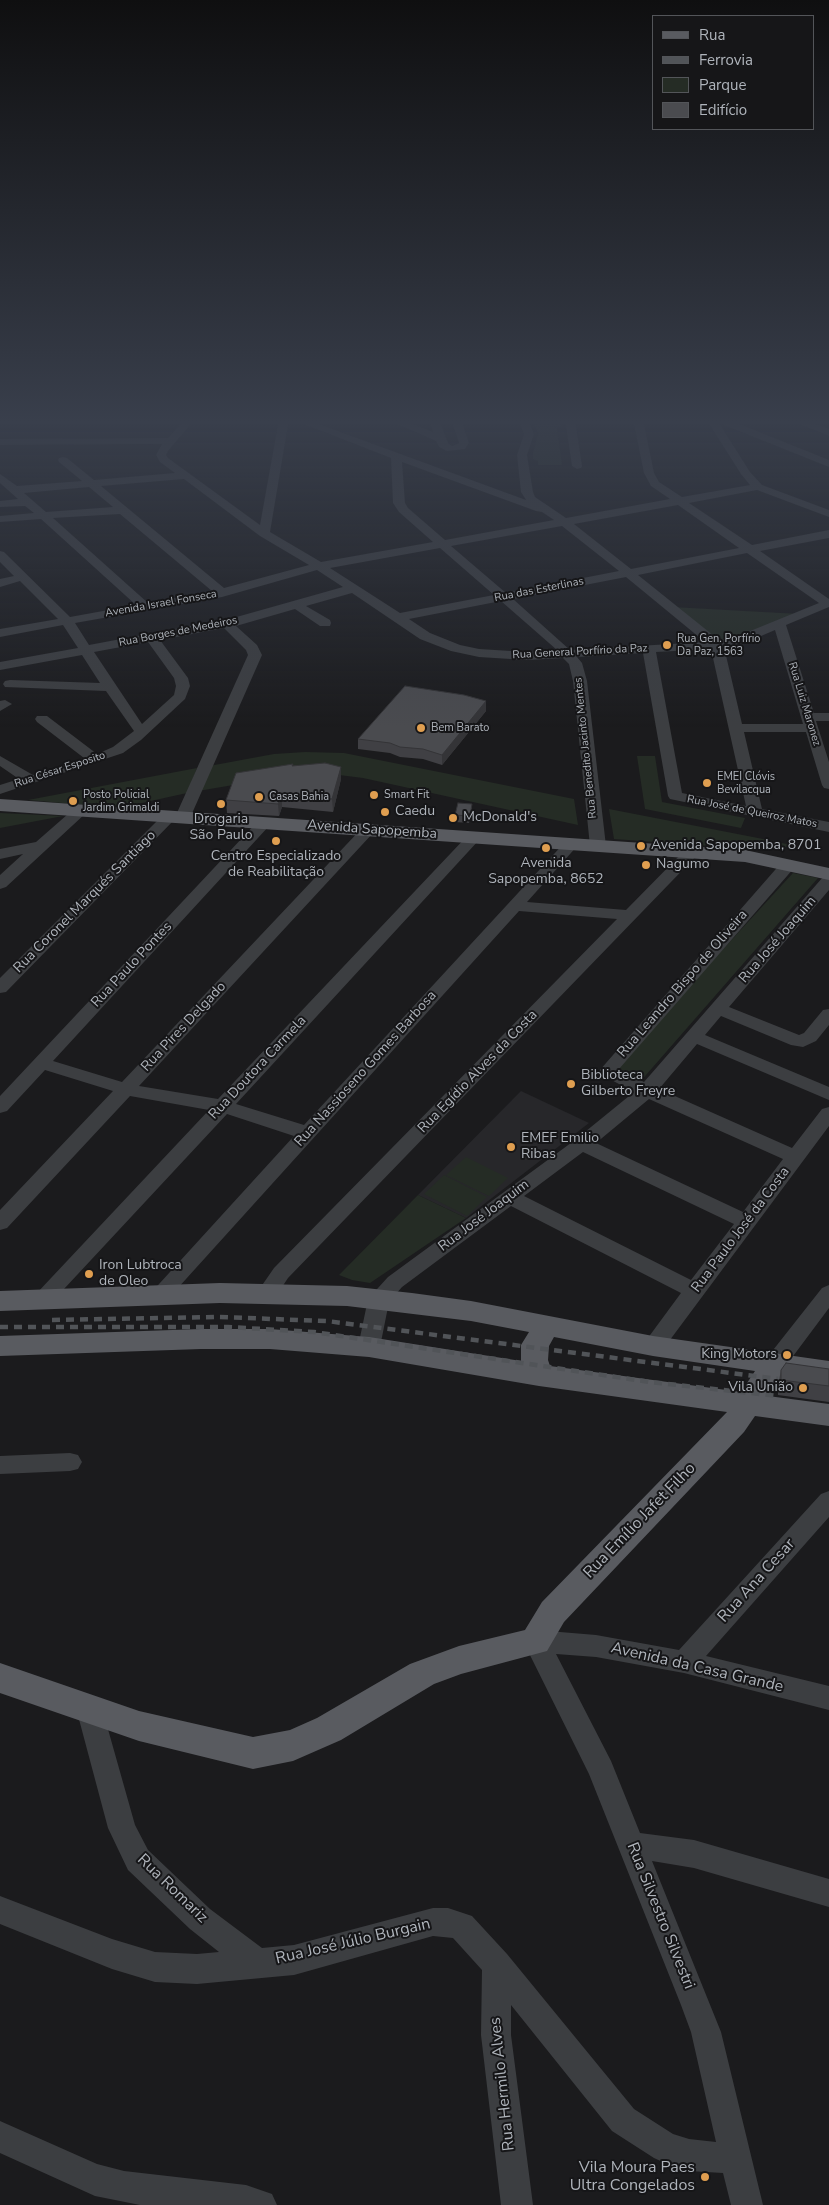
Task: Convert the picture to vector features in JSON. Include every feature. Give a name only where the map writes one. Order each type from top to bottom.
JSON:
[{"type":"main road","name":"Avenida Sapopemba","points":[[0,805],[745,856],[794,866],[826,864]]},
{"type":"main road","name":"Avenida Sapopemba","points":[[745,856],[755,854],[826,864]]},
{"type":"main road","points":[[0,1301],[160,1295],[267,1294],[379,1299],[471,1311],[653,1346],[829,1372]]},
{"type":"main road","points":[[539,1375],[534,1360],[535,1345],[548,1325]]},
{"type":"main road","points":[[0,1346],[201,1339],[270,1339],[369,1347],[539,1375],[829,1415]]},
{"type":"main road","name":"Rua Emílio Jafet Filho","points":[[536,1641],[541,1629],[553,1612],[734,1424],[749,1405],[774,1365]]},
{"type":"main road","name":"Avenida da Casa Grande","points":[[0,1678],[139,1726],[253,1753],[293,1745],[329,1729],[431,1671],[459,1660],[536,1641]]},
{"type":"street","points":[[51,522],[146,607]]},
{"type":"street","points":[[136,522],[222,593]]},
{"type":"street","name":"Rua General Porfírio da Paz","points":[[248,522],[264,534],[354,588],[396,618],[439,643],[479,653],[513,656],[717,646],[742,639],[828,603]]},
{"type":"street","points":[[264,534],[266,522]]},
{"type":"street","points":[[418,522],[567,653]]},
{"type":"street","points":[[319,566],[565,522],[717,646],[755,813]]},
{"type":"street","points":[[709,522],[828,603]]},
{"type":"street","name":"Rua das Esterlinas","points":[[396,618],[829,534]]},
{"type":"street","points":[[0,555],[67,621],[134,724],[142,731]]},
{"type":"street","name":"Avenida Israel Fonseca","points":[[0,633],[222,593],[319,566]]},
{"type":"street","points":[[0,583],[23,577]]},
{"type":"street","name":"Rua Borges de Medeiros","points":[[0,666],[226,623],[354,588]]},
{"type":"street","points":[[297,605],[325,623]]},
{"type":"street","points":[[176,817],[255,656],[252,648],[226,623]]},
{"type":"street","name":"Rua Luiz Maronez","points":[[779,623],[815,731],[829,785]]},
{"type":"street","name":"Rua César Esposito","points":[[0,790],[118,750],[142,731],[183,691],[180,678],[151,637]]},
{"type":"street","name":"Rua José de Queiroz Matos","points":[[650,649],[675,796],[829,827]]},
{"type":"street","name":"Rua Benedito Jacinto Mentes","points":[[567,653],[575,663],[580,681],[598,846]]},
{"type":"street","points":[[10,684],[110,687]]},
{"type":"street","points":[[736,728],[815,731],[829,717]]},
{"type":"street","points":[[42,719],[95,759]]},
{"type":"street","points":[[0,760],[32,780]]},
{"type":"street","points":[[0,884],[81,810]]},
{"type":"street","name":"Rua Coronel Marqués Santiago","points":[[0,988],[176,817]]},
{"type":"street","name":"Rua Paulo Pontes","points":[[0,1107],[264,823]]},
{"type":"street","name":"Rua Pires Delgado","points":[[0,1223],[368,830]]},
{"type":"street","name":"Rua Doutora Carmela","points":[[42,1299],[474,838]]},
{"type":"street","name":"Rua Nassioseno Gomes Barbosa","points":[[160,1295],[571,844]]},
{"type":"street","points":[[0,854],[42,846]]},
{"type":"street","name":"Rua Egídio Alves da Costa","points":[[267,1294],[281,1273],[692,852]]},
{"type":"street","name":"Rua Leandro Bispo de Oliveira","points":[[647,1091],[609,1072],[608,1069],[794,866]]},
{"type":"street","name":"Rua José Joaquim","points":[[379,1299],[396,1282],[582,1144],[647,1091],[829,880]]},
{"type":"street","points":[[515,906],[630,915]]},
{"type":"street","points":[[718,1009],[797,1041],[803,1041],[810,1037],[829,1014]]},
{"type":"street","points":[[695,1037],[829,1094]]},
{"type":"street","points":[[41,1063],[126,1089],[222,1106],[307,1134]]},
{"type":"street","points":[[647,1091],[795,1157]]},
{"type":"street","name":"Rua Paulo José da Costa","points":[[653,1346],[829,1113]]},
{"type":"street","points":[[582,1144],[747,1222]]},
{"type":"street","points":[[510,1197],[695,1291]]},
{"type":"street","points":[[774,1365],[829,1293]]},
{"type":"street","points":[[369,1347],[379,1299]]},
{"type":"street","points":[[0,1465],[70,1462]]},
{"type":"street","name":"Rua Ana Cesar","points":[[684,1662],[829,1501]]},
{"type":"street","name":"Avenida da Casa Grande","points":[[536,1641],[596,1646],[684,1662],[829,1698]]},
{"type":"street","name":"Rua Silvestro Silvestri","points":[[536,1641],[601,1770],[706,2032],[747,2205]]},
{"type":"street","name":"Rua Romariz","points":[[89,1708],[122,1828],[138,1860],[200,1919],[258,1964]]},
{"type":"street","points":[[631,1845],[694,1854],[829,1893]]},
{"type":"street","name":"Rua José Júlio Burgain","points":[[0,1910],[112,1954],[155,1967],[197,1969],[294,1960],[410,1927],[448,1922],[462,1926],[496,1964],[623,2120],[665,2147],[689,2155],[712,2158],[735,2157]]},
{"type":"street","name":"Rua Hermilo Alves","points":[[496,1964],[496,2034],[517,2205]]},
{"type":"street","points":[[0,2137],[104,2182],[124,2187],[246,2201],[261,2205]]},
{"type":"shaded area","name":"EMEF Emilio Ribas","points":[[521,1091],[589,1123],[466,1218],[418,1195]]},
{"type":"green space","points":[[672,607],[799,614],[717,645]]},
{"type":"green space","points":[[305,752],[344,753],[574,799],[578,825],[363,778],[331,774],[251,782],[198,791],[209,766],[274,754]]},
{"type":"green space","points":[[637,756],[655,756],[662,802],[745,818],[741,828],[645,809]]},
{"type":"green space","points":[[197,768],[187,793],[119,808],[28,800]]},
{"type":"green space","points":[[609,809],[801,847],[710,846],[614,839]]},
{"type":"green space","points":[[0,813],[63,816],[0,828]]},
{"type":"green space","points":[[793,873],[818,878],[639,1083],[614,1068]]},
{"type":"green space","points":[[466,1157],[508,1178],[489,1196],[446,1175]]},
{"type":"green space","points":[[444,1175],[487,1197],[467,1216],[424,1194]]},
{"type":"green space","points":[[418,1195],[466,1218],[370,1283],[352,1280],[339,1275]]},
{"type":"building","name":"Bem Barato","points":[[405,686],[464,695],[486,701],[442,755],[423,749],[400,747],[390,743],[358,739]]},
{"type":"building","points":[[325,763],[341,767],[332,799],[282,795],[278,804],[226,800],[236,773],[293,764],[292,766]]},
{"type":"building","points":[[458,803],[472,804],[470,816],[455,815]]},
{"type":"building","points":[[786,1363],[829,1369],[829,1386],[781,1380],[781,1370]]},
{"type":"railway","points":[[52,1320],[219,1317],[327,1321],[778,1379]]},
{"type":"railway","points":[[0,1327],[228,1327],[314,1332],[650,1382],[778,1396]]},
{"type":"place","name":"Rua Gen. Porfírio Da Paz, 1563","points":[[667,645]]},
{"type":"place","name":"Bem Barato","points":[[421,728]]},
{"type":"place","name":"EMEI Clóvis Bevilacqua","points":[[707,783]]},
{"type":"place","name":"Smart Fit","points":[[374,795]]},
{"type":"place","name":"Casas Bahia","points":[[259,797]]},
{"type":"place","name":"Posto Policial Jardim Grimaldi","points":[[73,801]]},
{"type":"place","name":"Drogaria São Paulo","points":[[221,804]]},
{"type":"place","name":"Caedu","points":[[385,812]]},
{"type":"place","name":"McDonald's","points":[[453,818]]},
{"type":"place","name":"Centro Especializado de Reabilitação","points":[[276,841]]},
{"type":"place","name":"Avenida Sapopemba, 8701","points":[[641,846]]},
{"type":"place","name":"Avenida Sapopemba, 8652","points":[[546,848]]},
{"type":"place","name":"Nagumo","points":[[646,865]]},
{"type":"place","name":"Biblioteca Gilberto Freyre","points":[[571,1084]]},
{"type":"place","name":"EMEF Emilio Ribas","points":[[511,1147]]},
{"type":"place","name":"Iron Lubtroca de Oleo","points":[[89,1274]]},
{"type":"place","name":"King Motors","points":[[787,1355]]},
{"type":"place","name":"Vila União","points":[[803,1388]]},
{"type":"place","name":"Vila Moura Paes Ultra Congelados","points":[[705,2177]]}]
